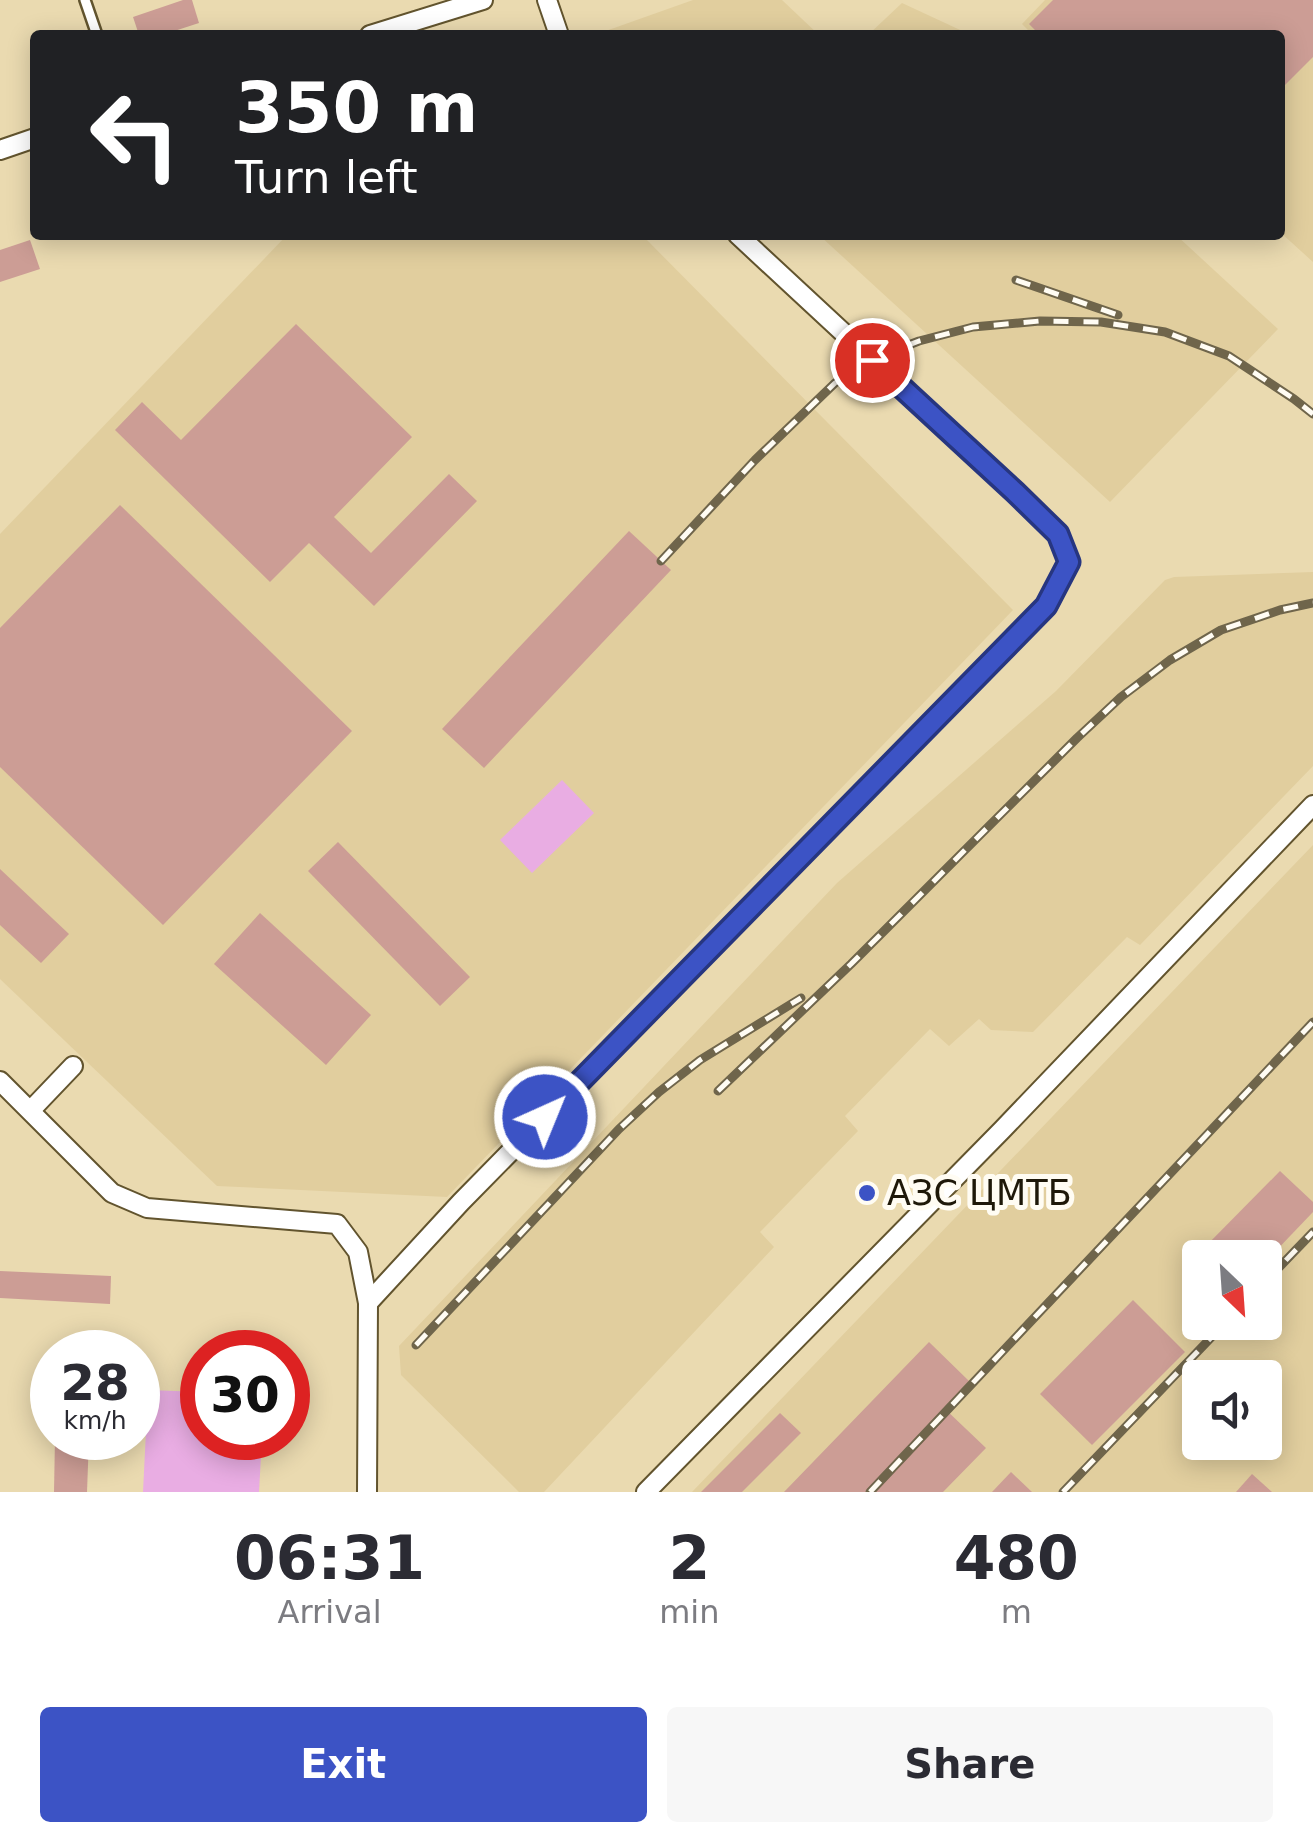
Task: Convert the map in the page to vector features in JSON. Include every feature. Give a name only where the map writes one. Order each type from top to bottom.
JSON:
[{"type":"street","points":[[386,30],[483,0]]},
{"type":"street","points":[[547,0],[558,30]]},
{"type":"street","points":[[0,150],[30,140]]},
{"type":"street","points":[[368,1303],[461,1202],[1046,606],[1069,562],[1058,534],[743,240]]},
{"type":"street","points":[[646,1492],[1002,1130],[1313,805]]},
{"type":"street","points":[[32,1110],[73,1066]]},
{"type":"street","points":[[0,1081],[112,1193],[148,1208],[337,1224],[358,1252],[368,1303],[367,1492]]},
{"type":"lane","points":[[84,0],[95,30]]},
{"type":"shaded area","points":[[693,0],[782,0],[814,30],[608,30]]},
{"type":"shaded area","points":[[1045,0],[1313,0],[1313,262],[1285,237],[1285,30],[1028,30],[1022,24]]},
{"type":"shaded area","points":[[902,3],[960,30],[873,30]]},
{"type":"shaded area","points":[[282,240],[647,240],[1013,610],[447,1197],[217,1186],[0,979],[0,534]]},
{"type":"shaded area","points":[[824,240],[1181,240],[1278,329],[1110,502]]},
{"type":"shaded area","points":[[1313,572],[1313,766],[1140,945],[1127,937],[1033,1032],[991,1030],[979,1019],[949,1046],[930,1029],[845,1116],[858,1131],[760,1232],[774,1247],[544,1492],[519,1492],[401,1375],[399,1346],[837,883],[1056,691],[1165,580]]},
{"type":"shaded area","points":[[562,780],[594,813],[532,873],[500,840]]},
{"type":"shaded area","points":[[1313,845],[1313,1492],[692,1492]]},
{"type":"shaded area","points":[[160,1390],[180,1391],[180,1460],[261,1460],[259,1492],[143,1492],[145,1460],[160,1460]]},
{"type":"building","points":[[192,0],[199,23],[177,30],[137,30],[133,17]]},
{"type":"building","points":[[1053,0],[1313,0],[1313,57],[1285,85],[1285,30],[1035,30],[1029,24]]},
{"type":"building","points":[[30,240],[40,269],[0,282],[0,250]]},
{"type":"building","points":[[296,324],[412,437],[334,517],[371,553],[449,474],[477,501],[374,606],[309,543],[270,582],[115,430],[142,402],[181,440]]},
{"type":"building","points":[[120,505],[352,731],[163,925],[0,767],[0,628]]},
{"type":"building","points":[[629,531],[671,570],[484,768],[442,729]]},
{"type":"building","points":[[338,842],[470,977],[440,1006],[308,871]]},
{"type":"building","points":[[0,869],[69,934],[41,963],[0,925]]},
{"type":"building","points":[[260,913],[371,1015],[326,1065],[214,964]]},
{"type":"building","points":[[1280,1171],[1313,1202],[1313,1212],[1282,1244],[1282,1240],[1212,1240]]},
{"type":"building","points":[[0,1271],[111,1276],[110,1304],[0,1298]]},
{"type":"building","points":[[1133,1300],[1185,1352],[1092,1445],[1040,1394]]},
{"type":"building","points":[[929,1342],[969,1381],[944,1408],[986,1448],[943,1492],[784,1492]]},
{"type":"building","points":[[780,1413],[801,1433],[742,1492],[701,1492]]},
{"type":"building","points":[[55,1460],[88,1460],[87,1492],[54,1492]]},
{"type":"building","points":[[1011,1472],[1032,1492],[992,1492]]},
{"type":"building","points":[[1252,1474],[1272,1492],[1236,1492]]},
{"type":"railway","points":[[1016,280],[1118,315]]},
{"type":"railway","points":[[661,561],[755,460],[835,383],[872,359],[973,327],[1040,321],[1101,322],[1165,332],[1229,356],[1313,414]]},
{"type":"railway","points":[[718,1091],[1121,697],[1170,660],[1221,630],[1313,603]]},
{"type":"railway","points":[[416,1345],[619,1129],[659,1092],[700,1060],[801,998]]},
{"type":"railway","points":[[870,1492],[1313,1022]]},
{"type":"railway","points":[[1282,1264],[1313,1232]]},
{"type":"railway","points":[[1063,1492],[1209,1340]]},
{"type":"place","name":"АЗС ЦМТБ","points":[[867,1193]]},
{"type":"route","points":[[545,1117],[1046,606],[1069,562],[1058,534],[872,360]]}]
